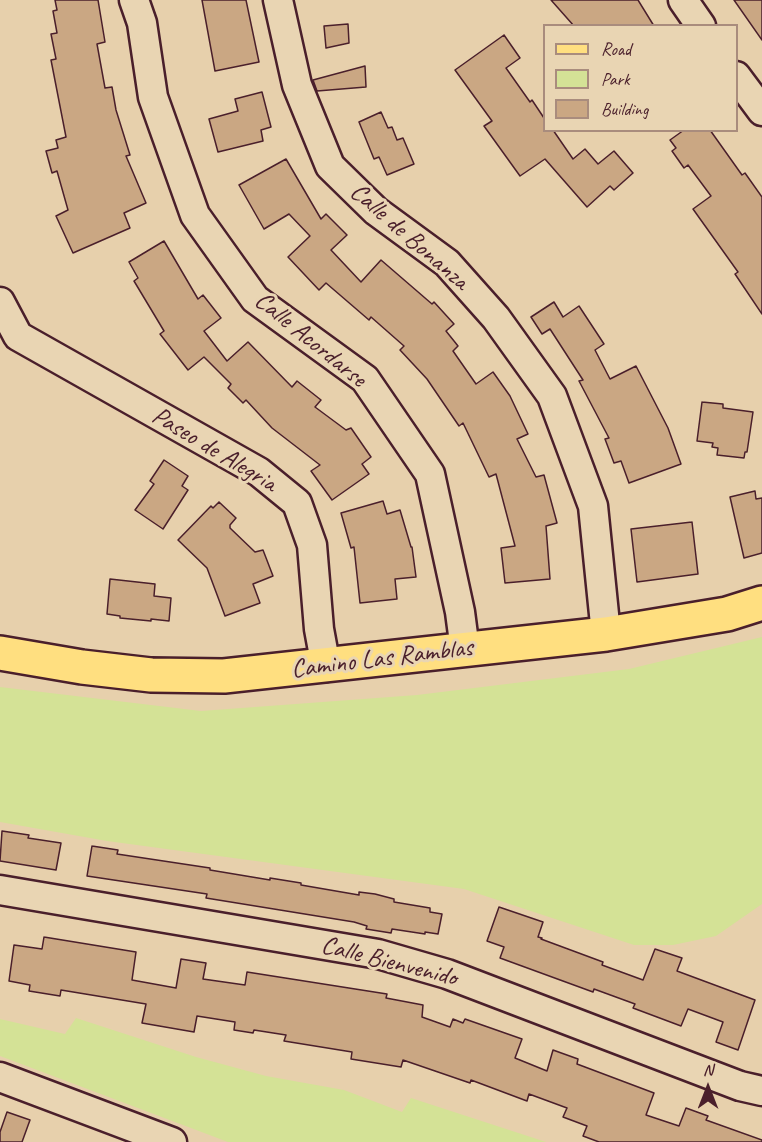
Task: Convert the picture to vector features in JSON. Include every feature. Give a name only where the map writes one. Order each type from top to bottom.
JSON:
[{"type":"main road","name":"Camino Las Ramblas","points":[[0,652],[82,667],[151,675],[224,676],[606,634],[727,614],[762,603]]},
{"type":"street","name":"Calle Acordarse","points":[[134,0],[142,23],[153,97],[195,215],[255,299],[365,379],[429,474],[460,612],[465,650]]},
{"type":"street","name":"Calle de Bonanza","points":[[278,0],[297,85],[330,166],[376,211],[447,264],[496,318],[552,396],[593,506],[606,634]]},
{"type":"street","points":[[683,0],[700,24]]},
{"type":"street","points":[[738,79],[762,111]]},
{"type":"street","name":"Paseo de Alegria","points":[[0,302],[18,336],[260,472],[297,503],[312,544],[319,630],[326,666]]},
{"type":"street","name":"Calle Bienvenido","points":[[0,890],[378,954],[447,974],[740,1086],[762,1091]]},
{"type":"street","points":[[0,1077],[172,1142]]},
{"type":"green space","points":[[762,637],[762,904],[716,936],[673,945],[634,945],[464,889],[107,841],[0,822],[0,687],[201,711],[417,695],[629,669]]},
{"type":"green space","points":[[76,1018],[196,1057],[266,1076],[344,1090],[402,1112],[411,1098],[546,1142],[228,1142],[0,1056],[0,1019],[65,1034]]},
{"type":"building","points":[[55,0],[98,0],[105,42],[97,44],[105,88],[112,87],[116,110],[130,155],[126,156],[146,203],[124,213],[130,228],[73,253],[56,216],[68,210],[57,171],[52,173],[46,151],[58,148],[56,140],[66,137],[51,60],[56,59],[51,34],[57,33],[53,11],[57,10]]},
{"type":"building","points":[[202,0],[246,0],[259,62],[215,71]]},
{"type":"building","points":[[551,0],[638,0],[653,24],[572,24]]},
{"type":"building","points":[[734,0],[762,0],[762,40]]},
{"type":"building","points":[[348,24],[349,43],[326,48],[324,26]]},
{"type":"building","points":[[504,35],[520,58],[506,68],[543,116],[543,132],[554,132],[573,159],[585,149],[598,164],[614,151],[633,173],[614,190],[610,186],[587,207],[545,159],[520,176],[484,126],[492,121],[455,70]]},
{"type":"building","points":[[365,66],[366,87],[317,91],[313,80]]},
{"type":"building","points":[[262,92],[271,127],[261,130],[263,141],[218,152],[209,119],[238,111],[235,99]]},
{"type":"building","points":[[381,112],[388,128],[392,127],[397,140],[403,138],[414,164],[387,175],[379,157],[374,159],[359,122]]},
{"type":"building","points":[[681,132],[711,132],[742,175],[745,173],[762,197],[762,314],[735,274],[738,272],[693,209],[711,196],[688,165],[684,168],[672,151],[676,148],[670,140]]},
{"type":"building","points":[[286,159],[321,219],[326,214],[347,235],[331,250],[361,282],[381,260],[432,304],[434,302],[454,324],[446,331],[458,346],[453,351],[476,384],[493,372],[510,396],[528,434],[517,439],[536,477],[544,475],[557,523],[546,526],[550,579],[505,583],[501,548],[515,546],[496,474],[489,477],[463,423],[459,426],[427,379],[400,350],[404,346],[371,317],[369,320],[326,283],[319,290],[288,257],[310,236],[289,214],[264,229],[239,185]]},
{"type":"building","points":[[164,241],[198,299],[203,295],[221,318],[204,331],[227,361],[248,342],[292,387],[297,381],[321,400],[315,407],[346,430],[351,428],[371,457],[362,464],[369,474],[332,500],[311,471],[320,465],[272,428],[246,400],[243,403],[228,388],[231,384],[204,357],[188,370],[160,334],[164,331],[134,281],[138,278],[129,262]]},
{"type":"building","points":[[554,302],[563,317],[579,306],[604,344],[595,350],[610,379],[636,366],[668,428],[681,464],[629,483],[621,461],[614,463],[605,439],[609,438],[579,381],[583,380],[550,329],[542,334],[531,317]]},
{"type":"building","points":[[702,402],[723,404],[723,408],[753,412],[744,458],[717,455],[718,448],[712,447],[713,443],[697,441]]},
{"type":"building","points":[[164,460],[188,476],[182,486],[188,490],[163,529],[135,510],[154,484],[150,481]]},
{"type":"building","points":[[755,491],[756,499],[762,498],[762,553],[744,558],[730,497]]},
{"type":"building","points":[[383,501],[387,514],[400,510],[412,547],[416,577],[395,579],[397,599],[360,603],[354,547],[351,548],[341,513]]},
{"type":"building","points":[[219,502],[236,518],[230,528],[255,552],[263,550],[273,576],[253,584],[260,603],[225,616],[207,568],[178,540],[211,506],[213,508]]},
{"type":"building","points":[[692,522],[698,574],[637,582],[631,529]]},
{"type":"building","points":[[110,579],[155,584],[154,596],[171,598],[169,621],[120,618],[120,616],[107,614]]},
{"type":"building","points":[[2,831],[61,843],[56,870],[0,861]]},
{"type":"building","points":[[92,846],[118,850],[117,854],[210,868],[210,870],[301,883],[301,885],[359,895],[359,892],[375,894],[394,899],[394,902],[430,908],[430,912],[442,914],[438,934],[392,929],[391,933],[366,929],[367,926],[354,922],[206,898],[207,894],[87,876]]},
{"type":"building","points":[[499,907],[543,922],[538,937],[541,939],[643,980],[655,949],[682,958],[677,971],[755,1000],[738,1050],[716,1042],[723,1022],[688,1009],[681,1026],[633,1008],[635,1004],[594,989],[593,992],[500,958],[504,947],[487,941]]},
{"type":"building","points":[[44,937],[136,952],[132,980],[176,988],[181,959],[206,963],[203,979],[245,985],[247,972],[387,994],[386,998],[423,1005],[422,1017],[450,1027],[453,1019],[463,1023],[465,1019],[522,1039],[515,1058],[547,1071],[553,1050],[578,1059],[577,1064],[654,1093],[646,1115],[679,1126],[686,1108],[708,1116],[706,1120],[762,1140],[762,1142],[599,1142],[583,1136],[587,1126],[563,1117],[567,1108],[529,1094],[527,1101],[471,1080],[470,1083],[403,1060],[401,1067],[351,1059],[352,1052],[284,1041],[286,1035],[254,1030],[253,1033],[234,1030],[235,1022],[197,1016],[194,1032],[142,1023],[146,1004],[61,990],[60,996],[29,991],[30,985],[9,981],[14,945],[42,949]]},
{"type":"building","points":[[7,1112],[30,1120],[22,1142],[0,1142],[0,1132]]}]
